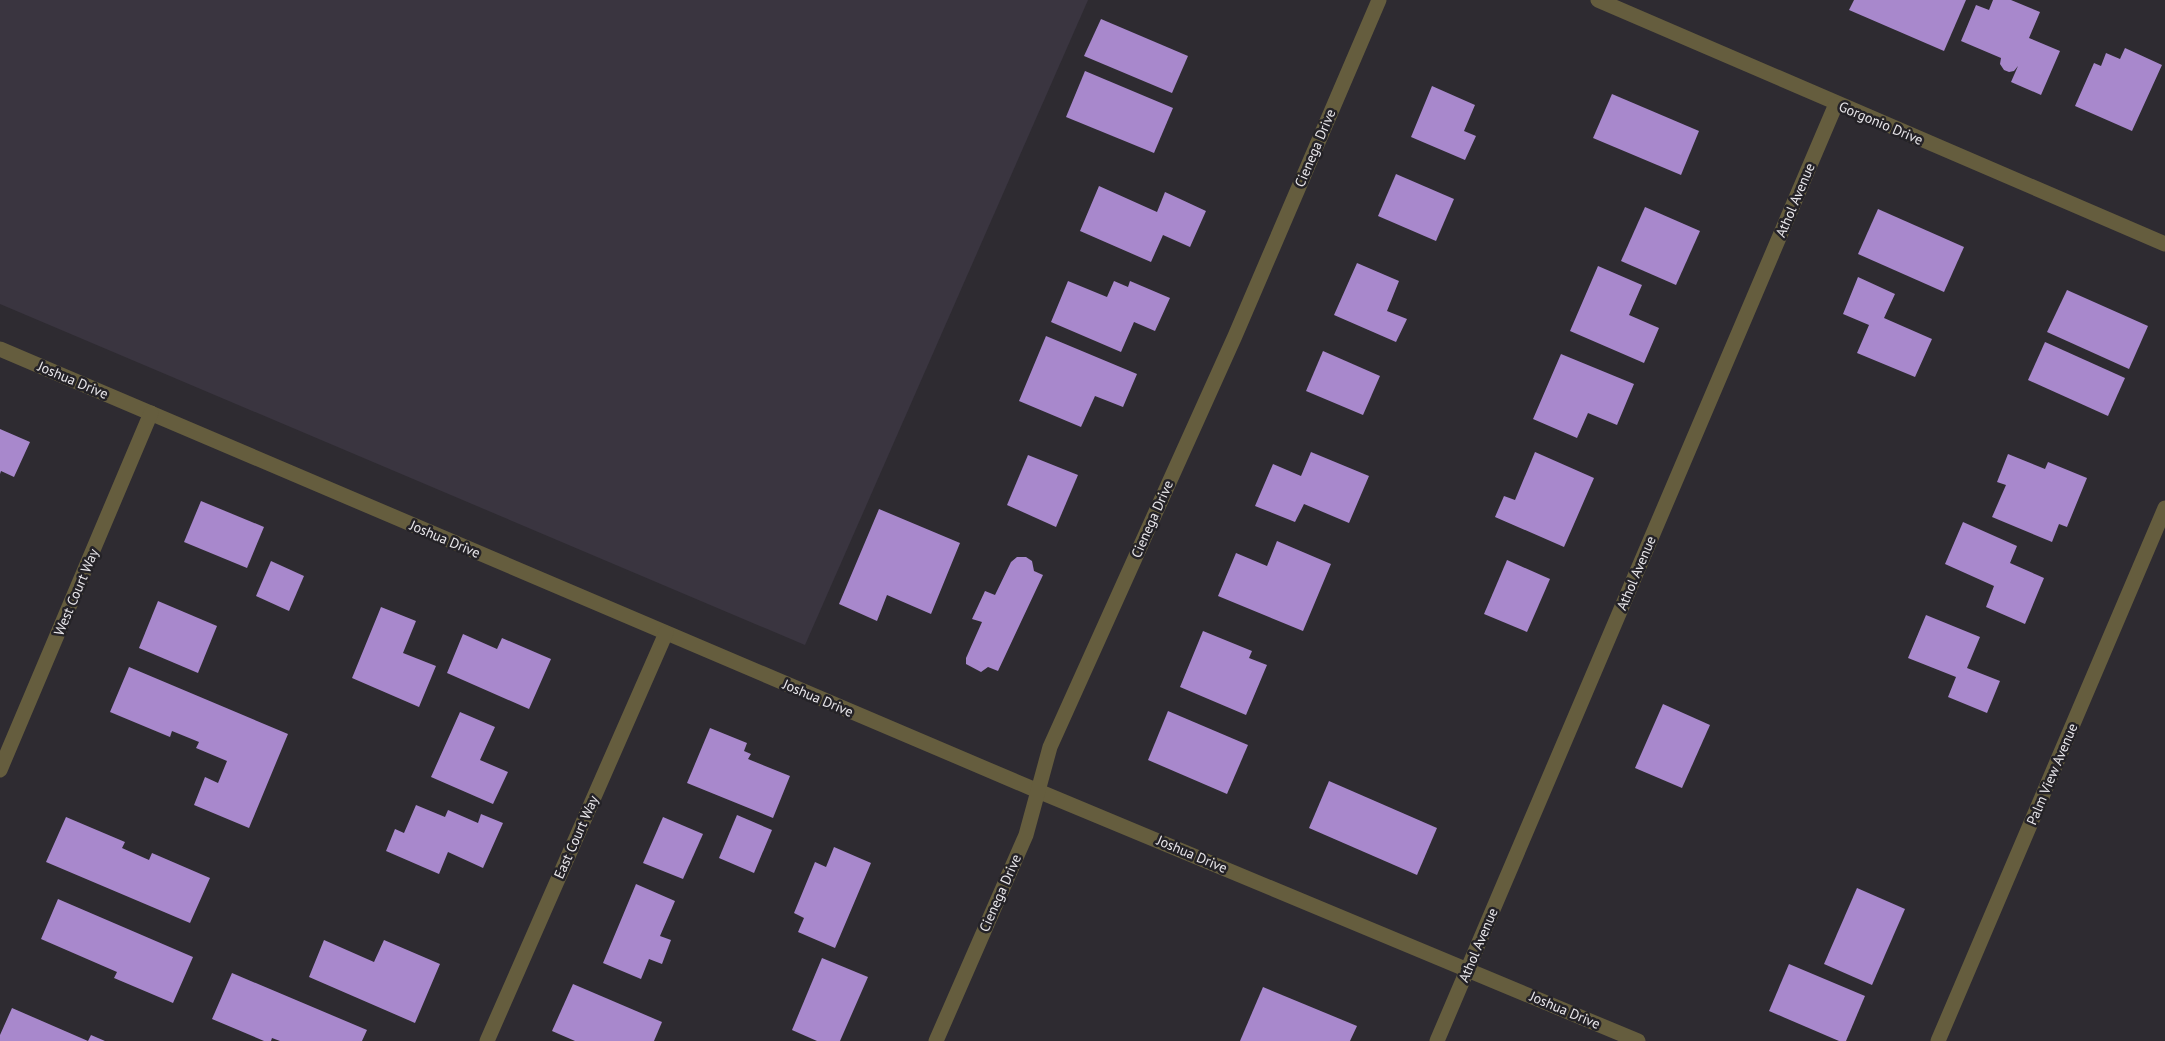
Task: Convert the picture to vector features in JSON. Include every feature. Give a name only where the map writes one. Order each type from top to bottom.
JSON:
[{"type":"street","name":"Cienega Drive","points":[[936,1041],[1026,835],[1050,747],[1235,336],[1379,0]]},
{"type":"street","name":"Gorgonio Drive","points":[[1598,0],[2165,244]]},
{"type":"street","name":"Athol Avenue","points":[[1437,1041],[1836,104]]},
{"type":"street","name":"Joshua Drive","points":[[0,349],[1038,791],[1638,1041]]},
{"type":"street","name":"West Court Way","points":[[0,770],[151,413]]},
{"type":"street","name":"Palm View Avenue","points":[[1938,1041],[2165,508]]},
{"type":"street","name":"East Court Way","points":[[487,1041],[666,633]]},
{"type":"shaded area","points":[[0,0],[1088,0],[805,645],[0,304]]},
{"type":"building","points":[[1854,0],[1966,0],[1944,51],[1849,10]]},
{"type":"building","points":[[1993,0],[2011,0],[2040,12],[2029,38],[2060,51],[2041,95],[2011,82],[2018,66],[2014,71],[2004,70],[2000,64],[2001,58],[1961,41],[1976,5],[1989,10]]},
{"type":"building","points":[[1101,19],[1188,56],[1172,93],[1084,56]]},
{"type":"building","points":[[2125,48],[2162,65],[2132,131],[2075,106],[2094,63],[2101,66],[2106,53],[2120,59]]},
{"type":"building","points":[[1085,71],[1173,108],[1154,153],[1066,117]]},
{"type":"building","points":[[1432,86],[1475,105],[1464,131],[1476,136],[1465,160],[1411,137]]},
{"type":"building","points":[[1612,94],[1699,131],[1681,175],[1593,138]]},
{"type":"building","points":[[1396,174],[1454,199],[1436,241],[1378,216]]},
{"type":"building","points":[[1099,186],[1157,212],[1165,192],[1206,211],[1190,247],[1163,235],[1151,262],[1080,231]]},
{"type":"building","points":[[1645,207],[1700,231],[1676,285],[1621,261]]},
{"type":"building","points":[[1878,209],[1964,247],[1944,292],[1858,254]]},
{"type":"building","points":[[1357,263],[1399,281],[1387,311],[1407,319],[1396,342],[1334,315]]},
{"type":"building","points":[[1598,266],[1642,285],[1629,315],[1659,328],[1644,363],[1570,331]]},
{"type":"building","points":[[1858,277],[1895,294],[1884,318],[1932,339],[1915,377],[1857,353],[1869,325],[1843,314]]},
{"type":"building","points":[[1068,281],[1107,297],[1114,281],[1128,287],[1130,281],[1170,298],[1155,331],[1134,322],[1121,352],[1051,322]]},
{"type":"building","points":[[2067,290],[2148,326],[2129,369],[2047,332]]},
{"type":"building","points":[[1046,336],[1137,374],[1123,407],[1095,396],[1081,427],[1019,401]]},
{"type":"building","points":[[2045,342],[2125,378],[2108,416],[2028,380]]},
{"type":"building","points":[[1323,351],[1380,376],[1363,415],[1306,391]]},
{"type":"building","points":[[1561,354],[1634,384],[1617,425],[1588,413],[1577,438],[1533,419]]},
{"type":"building","points":[[0,429],[30,442],[14,477],[1,471],[0,474]]},
{"type":"building","points":[[1311,452],[1369,476],[1349,523],[1304,504],[1295,522],[1255,506],[1273,464],[1301,476]]},
{"type":"building","points":[[1535,452],[1594,478],[1564,547],[1495,517],[1504,496],[1515,500]]},
{"type":"building","points":[[2008,454],[2045,469],[2048,462],[2087,478],[2067,527],[2059,524],[2052,542],[1992,517],[2006,485],[1997,482]]},
{"type":"building","points":[[1028,455],[1078,475],[1056,527],[1007,505]]},
{"type":"building","points":[[201,501],[264,527],[247,568],[184,542]]},
{"type":"building","points":[[879,509],[960,543],[931,614],[887,595],[877,621],[839,604]]},
{"type":"building","points":[[1963,522],[2017,546],[2010,563],[2044,578],[2025,624],[1986,607],[1994,586],[1945,564]]},
{"type":"building","points":[[1277,541],[1331,564],[1303,631],[1218,596],[1236,553],[1267,566]]},
{"type":"building","points":[[1017,557],[1026,557],[1032,561],[1034,571],[1043,575],[998,671],[988,667],[981,672],[966,664],[966,658],[982,622],[972,619],[985,591],[995,595],[1011,562]]},
{"type":"building","points":[[1507,560],[1550,579],[1527,632],[1484,614]]},
{"type":"building","points":[[271,561],[304,576],[289,611],[256,596]]},
{"type":"building","points":[[158,601],[217,626],[198,673],[139,648]]},
{"type":"building","points":[[381,607],[416,621],[403,653],[436,666],[419,707],[352,678]]},
{"type":"building","points":[[1926,615],[1980,637],[1967,668],[2000,681],[1987,713],[1948,697],[1956,677],[1908,658]]},
{"type":"building","points":[[1203,631],[1252,651],[1249,658],[1267,665],[1246,715],[1180,687]]},
{"type":"building","points":[[463,634],[497,649],[502,638],[551,659],[529,709],[447,673]]},
{"type":"building","points":[[129,667],[288,734],[249,828],[194,805],[205,777],[218,783],[227,761],[196,748],[199,742],[172,731],[170,737],[110,712]]},
{"type":"building","points":[[1663,704],[1710,725],[1682,788],[1635,768]]},
{"type":"building","points":[[1168,711],[1248,745],[1227,794],[1148,760]]},
{"type":"building","points":[[460,712],[495,727],[480,760],[508,772],[493,804],[431,777]]},
{"type":"building","points":[[710,728],[747,743],[744,751],[751,754],[748,759],[790,776],[773,818],[687,783]]},
{"type":"building","points":[[1329,781],[1437,828],[1417,875],[1309,828]]},
{"type":"building","points":[[416,805],[445,817],[448,810],[478,823],[481,814],[503,823],[483,868],[448,852],[439,874],[386,851],[395,829],[404,833]]},
{"type":"building","points":[[737,815],[772,830],[754,873],[719,858]]},
{"type":"building","points":[[66,817],[125,842],[122,848],[149,860],[152,853],[210,878],[190,923],[46,862]]},
{"type":"building","points":[[663,817],[703,834],[683,879],[643,863]]},
{"type":"building","points":[[834,847],[871,863],[835,948],[798,932],[804,918],[794,913],[815,862],[826,867]]},
{"type":"building","points":[[636,884],[675,901],[660,936],[671,940],[662,964],[649,959],[641,979],[603,963]]},
{"type":"building","points":[[1857,888],[1905,909],[1872,985],[1824,964]]},
{"type":"building","points":[[58,899],[193,957],[173,1003],[114,978],[117,972],[41,939]]},
{"type":"building","points":[[324,940],[374,962],[384,940],[440,964],[415,1023],[309,977]]},
{"type":"building","points":[[822,958],[868,977],[840,1041],[817,1041],[792,1030]]},
{"type":"building","points":[[1789,964],[1865,996],[1846,1041],[1839,1041],[1769,1011]]},
{"type":"building","points":[[232,973],[367,1030],[362,1041],[280,1041],[272,1038],[271,1041],[264,1041],[212,1019]]},
{"type":"building","points":[[573,984],[662,1022],[654,1041],[575,1041],[552,1031]]},
{"type":"building","points":[[1263,987],[1357,1026],[1350,1041],[1240,1041]]},
{"type":"building","points":[[12,1008],[88,1041],[0,1041],[0,1035]]},
{"type":"building","points":[[91,1035],[105,1041],[88,1041]]}]
